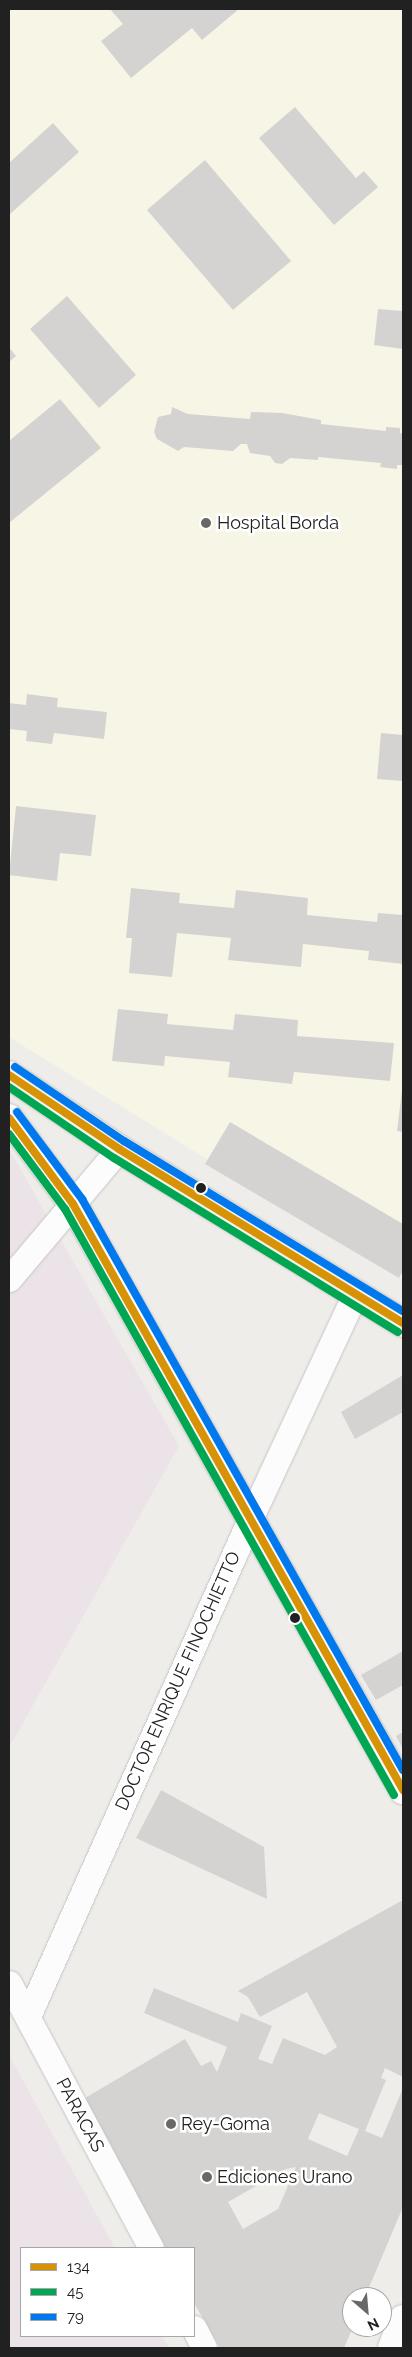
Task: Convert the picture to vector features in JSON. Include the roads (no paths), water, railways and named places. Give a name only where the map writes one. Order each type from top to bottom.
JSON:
[{"type":"main road","points":[[9,1076],[119,1149],[356,1292],[403,1323]]},
{"type":"street","points":[[9,1118],[73,1204],[251,1517],[403,1790]]},
{"type":"street","points":[[9,1279],[119,1149]]},
{"type":"street","name":"DOCTOR ENRIQUE FINOCHIETTO","points":[[28,2016],[251,1517],[356,1292]]},
{"type":"street","name":"PARACAS","points":[[9,1983],[150,2247]]},
{"type":"street","points":[[392,2348],[403,2319]]},
{"type":"street","points":[[195,2330],[204,2348]]},
{"type":"place","name":"Hospital Borda","points":[[206,523]]},
{"type":"place","name":"Rey-Goma","points":[[171,2124]]},
{"type":"place","name":"Ediciones Urano","points":[[207,2177]]}]
